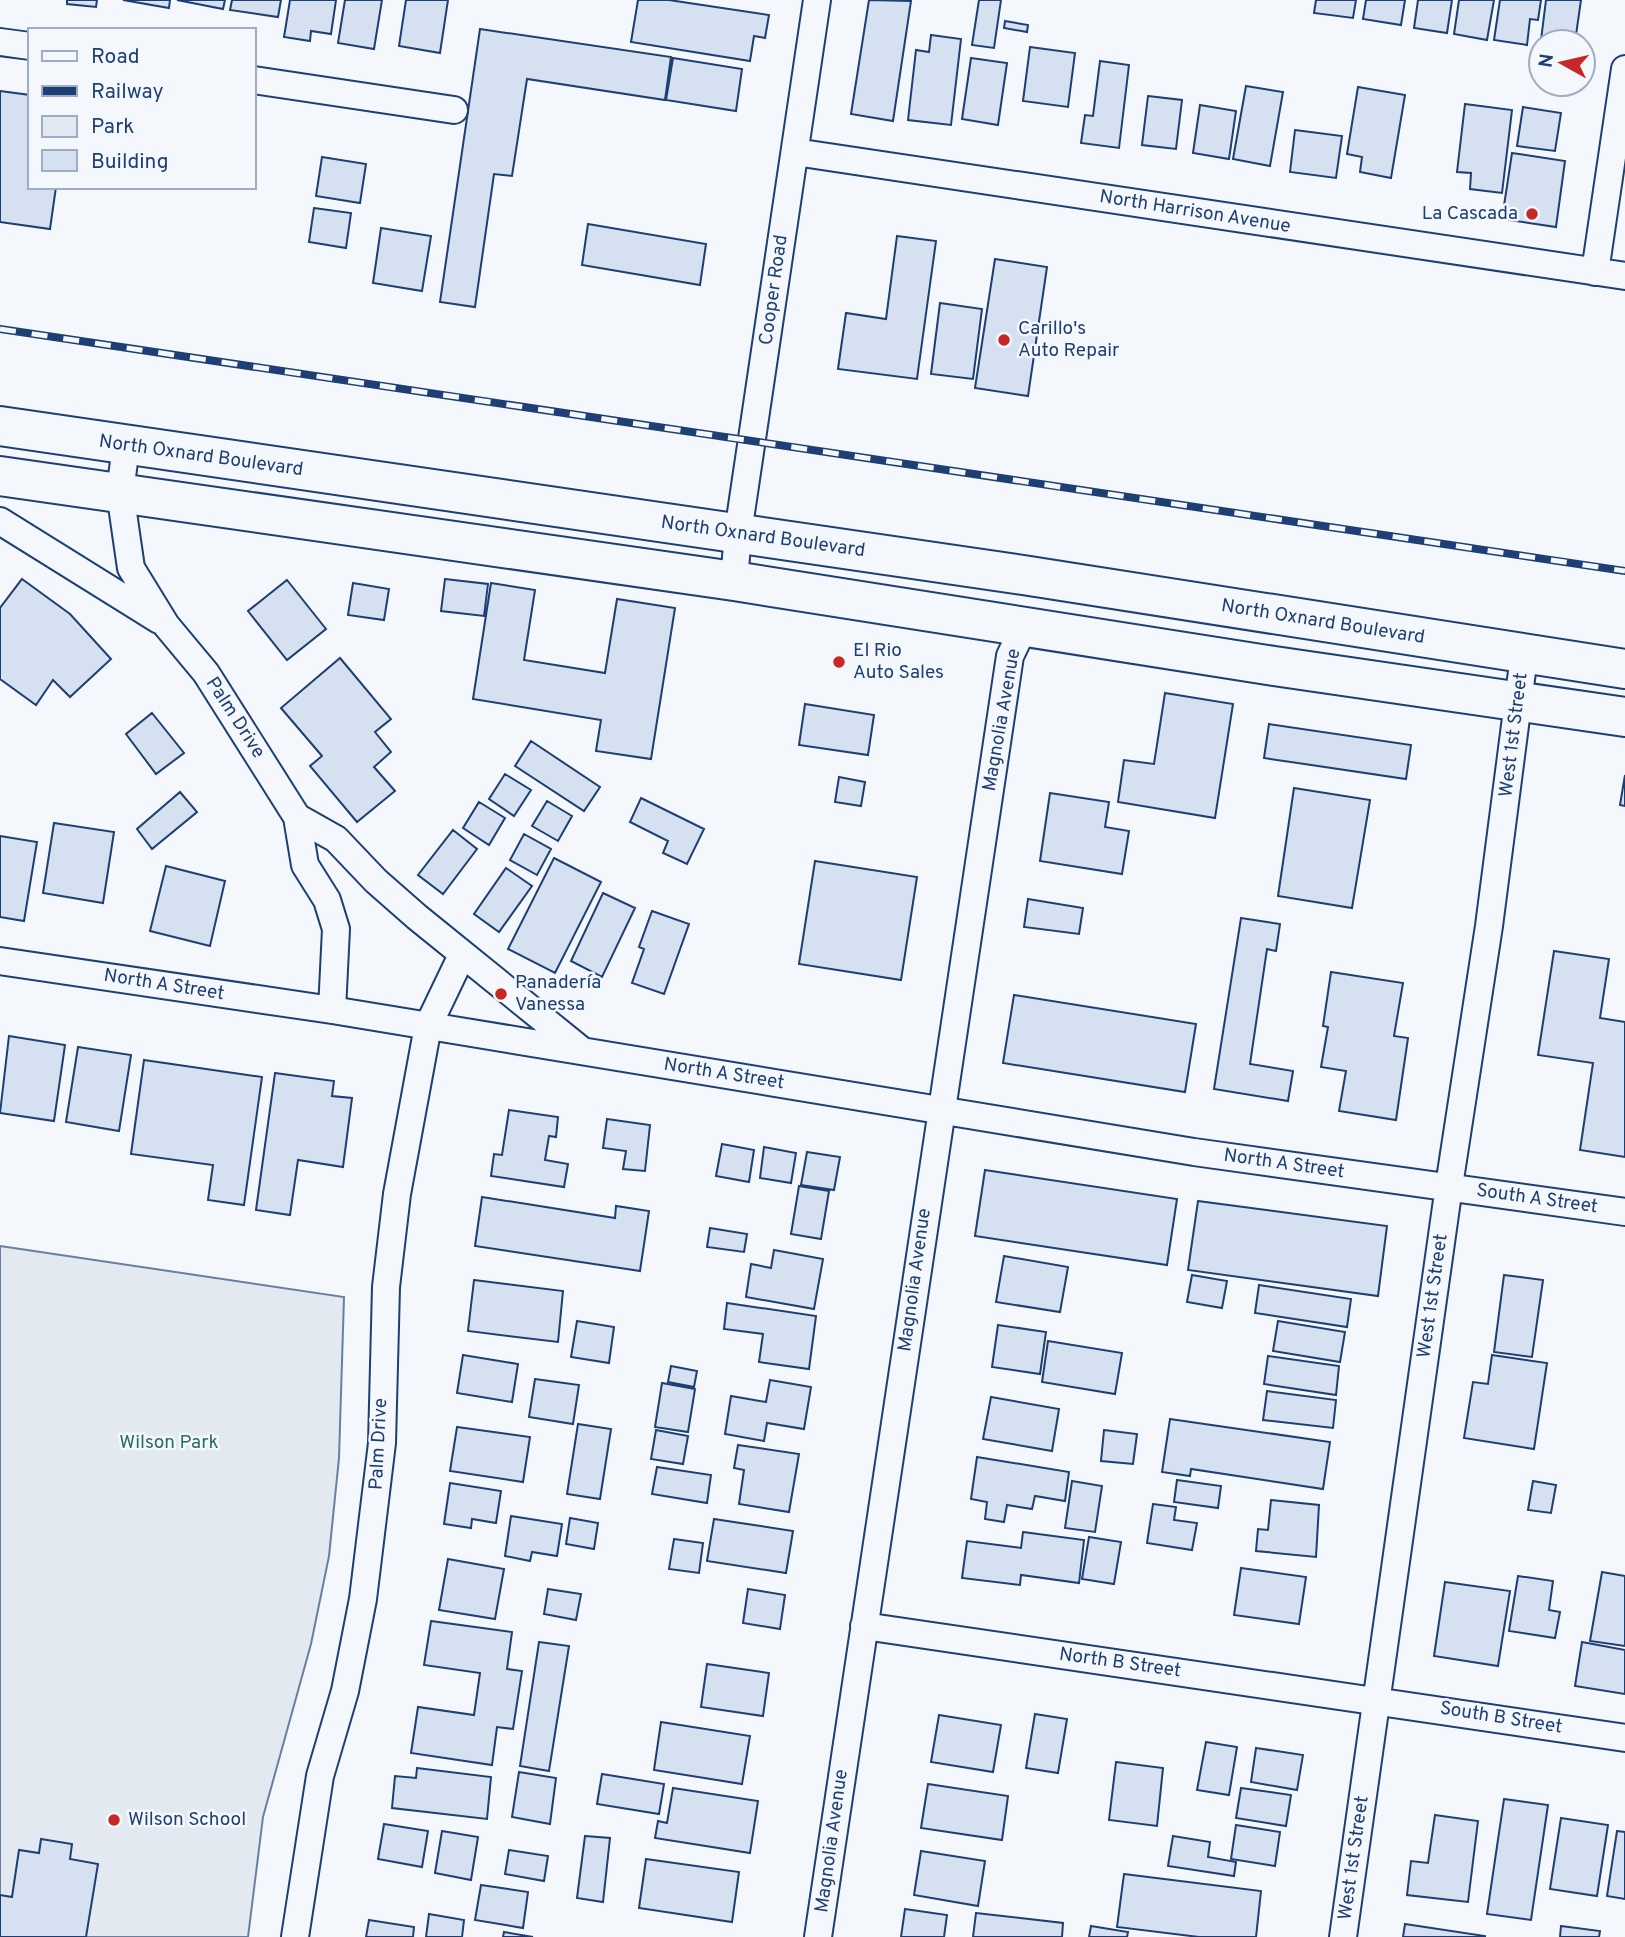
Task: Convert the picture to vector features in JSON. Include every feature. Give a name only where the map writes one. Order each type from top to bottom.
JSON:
[{"type":"main road","name":"North Oxnard Boulevard","points":[[0,426],[738,533],[1524,656],[1625,669]]},
{"type":"main road","points":[[0,476],[734,581],[1625,717]]},
{"type":"main road","points":[[1024,627],[1057,581]]},
{"type":"street","name":"Cooper Road","points":[[734,581],[738,533],[817,0]]},
{"type":"street","points":[[0,42],[28,46]]},
{"type":"street","points":[[1595,272],[1625,69]]},
{"type":"street","points":[[256,80],[454,110]]},
{"type":"street","name":"North Harrison Avenue","points":[[795,152],[1625,276]]},
{"type":"street","name":"Palm Drive","points":[[126,446],[120,492],[131,568],[166,625],[206,673],[298,817],[305,866],[327,900],[336,929],[332,1010]]},
{"type":"street","name":"Palm Drive","points":[[0,520],[166,625]]},
{"type":"street","name":"Magnolia Avenue","points":[[818,1937],[1010,656],[1024,627]]},
{"type":"street","name":"West 1st Street","points":[[1343,1937],[1449,1186],[1489,926],[1524,656]]},
{"type":"street","name":"Palm Drive","points":[[298,817],[336,839],[376,881],[581,1050]]},
{"type":"street","name":"Palm Drive","points":[[295,1937],[303,1869],[320,1776],[345,1691],[363,1599],[382,1443],[387,1273],[397,1194],[428,1026],[463,955]]},
{"type":"street","name":"North A Street","points":[[0,961],[332,1010],[1194,1152],[1449,1186]]},
{"type":"street","name":"South A Street","points":[[1449,1186],[1625,1212]]},
{"type":"street","name":"North B Street","points":[[864,1626],[1377,1699]]},
{"type":"street","name":"South B Street","points":[[1377,1699],[1625,1738]]},
{"type":"green space","name":"Wilson Park","points":[[0,1246],[344,1297],[339,1458],[329,1556],[311,1644],[263,1817],[248,1937],[0,1937]]},
{"type":"building","points":[[67,0],[97,0],[96,7],[67,4]]},
{"type":"building","points":[[123,0],[170,0],[169,8]]},
{"type":"building","points":[[177,0],[225,0],[223,9]]},
{"type":"building","points":[[232,0],[281,0],[278,17],[230,10]]},
{"type":"building","points":[[290,0],[336,0],[331,34],[311,31],[310,41],[284,37]]},
{"type":"building","points":[[345,0],[382,0],[374,49],[338,43]]},
{"type":"building","points":[[406,0],[448,0],[440,53],[399,46]]},
{"type":"building","points":[[638,0],[669,0],[769,15],[765,38],[754,36],[750,61],[631,42]]},
{"type":"building","points":[[869,0],[911,1],[893,121],[851,114]]},
{"type":"building","points":[[979,0],[1001,0],[994,48],[972,45]]},
{"type":"building","points":[[1316,0],[1356,0],[1353,18],[1314,13]]},
{"type":"building","points":[[1366,0],[1405,0],[1401,25],[1363,19]]},
{"type":"building","points":[[1418,0],[1452,0],[1447,33],[1414,28]]},
{"type":"building","points":[[1459,0],[1494,0],[1487,40],[1454,34]]},
{"type":"building","points":[[1500,0],[1541,0],[1538,20],[1530,19],[1527,28],[1527,45],[1494,40]]},
{"type":"building","points":[[1546,0],[1581,0],[1577,28],[1542,28]]},
{"type":"building","points":[[1005,21],[1028,25],[1027,32],[1004,28]]},
{"type":"building","points":[[480,29],[671,57],[665,100],[527,79],[512,176],[494,174],[475,307],[440,302]]},
{"type":"building","points":[[931,35],[961,39],[951,125],[908,120],[916,50],[929,52]]},
{"type":"building","points":[[1030,47],[1075,53],[1068,107],[1023,101]]},
{"type":"building","points":[[673,58],[742,69],[736,111],[666,100]]},
{"type":"building","points":[[971,58],[1007,63],[998,125],[962,119]]},
{"type":"building","points":[[1100,61],[1129,65],[1119,148],[1081,143],[1085,115],[1093,116]]},
{"type":"building","points":[[1246,86],[1283,92],[1270,166],[1233,159]]},
{"type":"building","points":[[1358,87],[1405,95],[1391,178],[1360,172],[1362,157],[1347,154]]},
{"type":"building","points":[[0,91],[28,95],[28,189],[56,189],[50,229],[0,222]]},
{"type":"building","points":[[1148,96],[1182,100],[1176,149],[1142,145]]},
{"type":"building","points":[[1465,104],[1512,110],[1502,193],[1470,189],[1471,173],[1457,172]]},
{"type":"building","points":[[1200,105],[1236,111],[1229,159],[1193,153]]},
{"type":"building","points":[[1523,107],[1561,113],[1555,151],[1517,146]]},
{"type":"building","points":[[1295,130],[1342,136],[1336,178],[1290,172]]},
{"type":"building","points":[[1512,153],[1565,161],[1556,227],[1502,219]]},
{"type":"building","points":[[322,157],[366,164],[360,203],[316,196]]},
{"type":"building","points":[[314,208],[351,213],[346,248],[309,242]]},
{"type":"building","points":[[588,224],[706,244],[700,285],[582,265]]},
{"type":"building","points":[[381,228],[431,236],[422,291],[373,283]]},
{"type":"building","points":[[897,236],[936,241],[917,379],[838,369],[846,313],[886,319]]},
{"type":"building","points":[[995,259],[1047,267],[1028,396],[975,388]]},
{"type":"building","points":[[940,303],[982,309],[973,379],[931,374]]},
{"type":"building","points":[[22,579],[70,614],[111,659],[70,697],[53,680],[36,705],[0,679],[0,608]]},
{"type":"building","points":[[445,579],[488,584],[484,616],[441,611]]},
{"type":"building","points":[[287,580],[326,629],[287,660],[248,611]]},
{"type":"building","points":[[353,583],[389,589],[384,620],[348,615]]},
{"type":"building","points":[[491,583],[535,590],[524,660],[605,673],[617,599],[675,608],[651,759],[596,751],[601,720],[473,699]]},
{"type":"building","points":[[340,658],[391,719],[375,732],[391,752],[374,767],[395,791],[357,822],[310,766],[322,756],[281,708]]},
{"type":"building","points":[[1165,693],[1233,704],[1215,818],[1118,802],[1124,760],[1154,764]]},
{"type":"building","points":[[805,704],[874,715],[868,755],[799,745]]},
{"type":"building","points":[[152,713],[184,753],[156,774],[126,734]]},
{"type":"building","points":[[1269,724],[1411,745],[1406,779],[1264,758]]},
{"type":"building","points":[[531,741],[600,787],[584,811],[515,766]]},
{"type":"building","points":[[505,774],[531,790],[514,816],[489,799]]},
{"type":"building","points":[[1625,775],[1625,806],[1620,805]]},
{"type":"building","points":[[839,777],[865,782],[861,806],[835,802]]},
{"type":"building","points":[[1294,788],[1370,800],[1352,908],[1278,896]]},
{"type":"building","points":[[180,792],[197,812],[152,849],[137,829]]},
{"type":"building","points":[[1050,793],[1109,802],[1105,827],[1129,831],[1122,874],[1040,861]]},
{"type":"building","points":[[641,798],[704,829],[687,864],[663,853],[668,841],[630,822]]},
{"type":"building","points":[[547,801],[572,816],[558,841],[532,826]]},
{"type":"building","points":[[479,802],[505,818],[489,845],[463,828]]},
{"type":"building","points":[[54,823],[114,832],[103,903],[43,893]]},
{"type":"building","points":[[453,830],[477,849],[443,894],[418,875]]},
{"type":"building","points":[[524,834],[551,849],[537,875],[510,860]]},
{"type":"building","points":[[0,836],[37,842],[24,921],[0,917]]},
{"type":"building","points":[[554,858],[601,882],[555,973],[508,949]]},
{"type":"building","points":[[815,861],[917,877],[901,980],[799,964]]},
{"type":"building","points":[[166,866],[225,881],[210,946],[150,931]]},
{"type":"building","points":[[506,868],[532,886],[499,932],[474,914]]},
{"type":"building","points":[[603,893],[635,908],[602,977],[571,961]]},
{"type":"building","points":[[1028,899],[1083,908],[1079,934],[1024,927]]},
{"type":"building","points":[[652,911],[689,924],[664,994],[632,983],[644,949],[639,947]]},
{"type":"building","points":[[1241,918],[1280,924],[1276,951],[1267,949],[1250,1064],[1293,1071],[1288,1101],[1214,1089]]},
{"type":"building","points":[[1554,951],[1609,959],[1600,1018],[1625,1022],[1625,1157],[1580,1150],[1593,1063],[1538,1055]]},
{"type":"building","points":[[1331,972],[1403,983],[1394,1036],[1408,1038],[1396,1120],[1339,1111],[1346,1071],[1321,1067],[1328,1027],[1323,1026]]},
{"type":"building","points":[[1014,995],[1196,1024],[1185,1092],[1003,1063]]},
{"type":"building","points":[[9,1036],[65,1045],[54,1121],[0,1113]]},
{"type":"building","points":[[78,1047],[131,1055],[119,1131],[66,1122]]},
{"type":"building","points":[[144,1060],[262,1077],[244,1205],[208,1200],[213,1165],[131,1154]]},
{"type":"building","points":[[275,1073],[334,1081],[332,1096],[352,1098],[343,1167],[298,1160],[290,1215],[256,1210]]},
{"type":"building","points":[[509,1110],[558,1117],[556,1137],[549,1136],[545,1160],[568,1164],[564,1187],[491,1176],[494,1154],[502,1155]]},
{"type":"building","points":[[607,1119],[650,1125],[645,1171],[623,1169],[626,1151],[603,1148]]},
{"type":"building","points":[[722,1144],[754,1150],[749,1182],[716,1176]]},
{"type":"building","points":[[764,1147],[796,1153],[791,1183],[760,1178]]},
{"type":"building","points":[[807,1152],[840,1157],[834,1190],[801,1185]]},
{"type":"building","points":[[985,1170],[1177,1199],[1167,1265],[975,1236]]},
{"type":"building","points":[[799,1186],[829,1191],[821,1239],[791,1234]]},
{"type":"building","points":[[482,1197],[615,1218],[616,1206],[649,1211],[640,1271],[475,1246]]},
{"type":"building","points":[[1198,1201],[1387,1226],[1378,1296],[1188,1270]]},
{"type":"building","points":[[710,1228],[747,1234],[744,1252],[707,1247]]},
{"type":"building","points":[[774,1250],[823,1259],[814,1309],[746,1297],[751,1264],[771,1268]]},
{"type":"building","points":[[1004,1256],[1068,1267],[1060,1312],[996,1302]]},
{"type":"building","points":[[1192,1275],[1227,1281],[1222,1308],[1187,1302]]},
{"type":"building","points":[[1504,1275],[1543,1280],[1532,1357],[1494,1352]]},
{"type":"building","points":[[474,1280],[563,1291],[558,1342],[468,1331]]},
{"type":"building","points":[[1259,1285],[1351,1299],[1347,1327],[1255,1313]]},
{"type":"building","points":[[727,1303],[816,1316],[809,1369],[759,1362],[763,1334],[724,1329]]},
{"type":"building","points":[[577,1321],[614,1327],[609,1363],[571,1357]]},
{"type":"building","points":[[1278,1321],[1345,1332],[1340,1362],[1273,1351]]},
{"type":"building","points":[[998,1325],[1046,1332],[1040,1374],[992,1367]]},
{"type":"building","points":[[1048,1341],[1122,1353],[1115,1394],[1042,1382]]},
{"type":"building","points":[[463,1355],[518,1364],[512,1402],[457,1393]]},
{"type":"building","points":[[1492,1355],[1547,1363],[1534,1449],[1464,1438],[1473,1382],[1488,1384]]},
{"type":"building","points":[[1268,1356],[1339,1366],[1336,1395],[1264,1384]]},
{"type":"building","points":[[671,1366],[697,1371],[694,1387],[668,1382]]},
{"type":"building","points":[[535,1379],[579,1385],[573,1424],[529,1417]]},
{"type":"building","points":[[770,1380],[811,1387],[804,1429],[767,1423],[764,1441],[725,1434],[731,1396],[766,1402]]},
{"type":"building","points":[[662,1383],[695,1389],[688,1432],[655,1427]]},
{"type":"building","points":[[1267,1391],[1336,1400],[1333,1428],[1263,1420]]},
{"type":"building","points":[[991,1397],[1059,1409],[1052,1451],[983,1439]]},
{"type":"building","points":[[1170,1419],[1330,1442],[1323,1489],[1191,1469],[1190,1476],[1162,1472]]},
{"type":"building","points":[[578,1424],[611,1429],[600,1499],[567,1494]]},
{"type":"building","points":[[457,1427],[530,1437],[523,1482],[450,1471]]},
{"type":"building","points":[[656,1430],[688,1436],[683,1464],[651,1459]]},
{"type":"building","points":[[1104,1430],[1137,1434],[1133,1464],[1101,1461]]},
{"type":"building","points":[[738,1445],[799,1454],[789,1512],[739,1504],[744,1470],[734,1468]]},
{"type":"building","points":[[977,1457],[1069,1472],[1065,1501],[1035,1496],[1032,1509],[1007,1505],[1004,1522],[985,1519],[987,1502],[971,1499]]},
{"type":"building","points":[[657,1467],[711,1475],[707,1503],[652,1494]]},
{"type":"building","points":[[1177,1480],[1221,1486],[1218,1508],[1174,1502]]},
{"type":"building","points":[[1072,1481],[1102,1486],[1095,1532],[1065,1528]]},
{"type":"building","points":[[1533,1481],[1556,1485],[1551,1513],[1528,1510]]},
{"type":"building","points":[[450,1483],[501,1491],[496,1523],[472,1519],[471,1528],[444,1524]]},
{"type":"building","points":[[1271,1500],[1319,1505],[1316,1557],[1256,1551],[1258,1529],[1268,1530]]},
{"type":"building","points":[[1153,1504],[1176,1507],[1174,1520],[1197,1523],[1192,1550],[1147,1543]]},
{"type":"building","points":[[511,1516],[562,1524],[557,1556],[532,1552],[530,1561],[505,1556]]},
{"type":"building","points":[[570,1518],[598,1523],[594,1549],[566,1544]]},
{"type":"building","points":[[714,1519],[793,1531],[786,1573],[707,1561]]},
{"type":"building","points":[[1023,1532],[1084,1540],[1079,1583],[1021,1575],[1020,1585],[962,1578],[967,1541],[1021,1548]]},
{"type":"building","points":[[1089,1537],[1121,1542],[1114,1584],[1082,1579]]},
{"type":"building","points":[[674,1539],[703,1543],[699,1573],[669,1569]]},
{"type":"building","points":[[448,1559],[504,1569],[495,1619],[439,1610]]},
{"type":"building","points":[[1241,1568],[1306,1577],[1299,1624],[1234,1615]]},
{"type":"building","points":[[1602,1572],[1625,1576],[1625,1646],[1590,1641]]},
{"type":"building","points":[[1518,1576],[1553,1581],[1549,1610],[1560,1612],[1555,1638],[1509,1631]]},
{"type":"building","points":[[1445,1582],[1510,1591],[1498,1666],[1434,1656]]},
{"type":"building","points":[[548,1589],[581,1594],[576,1620],[544,1614]]},
{"type":"building","points":[[748,1589],[785,1595],[780,1629],[743,1623]]},
{"type":"building","points":[[431,1621],[512,1632],[507,1669],[522,1671],[513,1729],[497,1727],[492,1765],[411,1753],[418,1707],[474,1715],[480,1673],[424,1665]]},
{"type":"building","points":[[539,1642],[569,1646],[549,1771],[520,1766]]},
{"type":"building","points":[[1582,1642],[1625,1650],[1625,1694],[1575,1686]]},
{"type":"building","points":[[707,1664],[769,1673],[763,1716],[701,1707]]},
{"type":"building","points":[[1035,1714],[1067,1719],[1058,1773],[1026,1768]]},
{"type":"building","points":[[939,1715],[1001,1725],[993,1772],[931,1762]]},
{"type":"building","points":[[661,1722],[750,1736],[742,1784],[654,1770]]},
{"type":"building","points":[[1206,1742],[1237,1747],[1229,1795],[1197,1790]]},
{"type":"building","points":[[1256,1748],[1303,1755],[1297,1790],[1251,1782]]},
{"type":"building","points":[[1116,1762],[1163,1768],[1157,1826],[1109,1820]]},
{"type":"building","points":[[417,1768],[491,1777],[487,1819],[392,1808],[395,1776],[416,1778]]},
{"type":"building","points":[[519,1772],[556,1778],[550,1824],[512,1817]]},
{"type":"building","points":[[602,1774],[664,1784],[659,1814],[597,1804]]},
{"type":"building","points":[[928,1784],[1008,1796],[1002,1840],[921,1828]]},
{"type":"building","points":[[673,1788],[758,1801],[750,1853],[655,1838],[658,1821],[667,1823]]},
{"type":"building","points":[[1241,1788],[1291,1795],[1286,1826],[1236,1818]]},
{"type":"building","points":[[1504,1799],[1548,1805],[1531,1920],[1487,1914]]},
{"type":"building","points":[[1435,1815],[1478,1821],[1468,1902],[1407,1895],[1411,1861],[1428,1863]]},
{"type":"building","points":[[1561,1818],[1608,1825],[1597,1896],[1550,1889]]},
{"type":"building","points":[[384,1824],[428,1831],[422,1867],[378,1859]]},
{"type":"building","points":[[1236,1825],[1280,1832],[1275,1866],[1231,1859]]},
{"type":"building","points":[[442,1831],[478,1837],[471,1880],[435,1873]]},
{"type":"building","points":[[1617,1831],[1625,1832],[1625,1899],[1607,1896]]},
{"type":"building","points":[[585,1836],[610,1838],[603,1902],[577,1898]]},
{"type":"building","points":[[1173,1836],[1210,1842],[1208,1857],[1236,1862],[1234,1876],[1168,1866]]},
{"type":"building","points":[[41,1839],[72,1844],[70,1859],[98,1864],[86,1937],[0,1937],[0,1895],[12,1897],[19,1850],[39,1853]]},
{"type":"building","points":[[509,1850],[548,1856],[544,1881],[505,1874]]},
{"type":"building","points":[[921,1851],[985,1861],[978,1906],[914,1895]]},
{"type":"building","points":[[646,1859],[739,1872],[732,1922],[639,1908]]},
{"type":"building","points":[[1124,1874],[1261,1891],[1256,1937],[1199,1937],[1117,1927]]},
{"type":"building","points":[[481,1885],[528,1892],[523,1928],[475,1920]]},
{"type":"building","points":[[905,1909],[947,1915],[944,1937],[901,1937]]},
{"type":"building","points":[[976,1913],[1063,1923],[1062,1937],[973,1937]]},
{"type":"building","points":[[429,1914],[464,1920],[462,1937],[426,1937]]},
{"type":"building","points":[[369,1920],[414,1927],[413,1937],[366,1937]]},
{"type":"building","points":[[1405,1924],[1485,1936],[1485,1937],[1403,1937]]},
{"type":"building","points":[[1091,1926],[1128,1932],[1127,1937],[1089,1937]]},
{"type":"building","points":[[1561,1926],[1600,1931],[1599,1937],[1560,1937]]},
{"type":"building","points":[[504,1932],[533,1937],[503,1937]]},
{"type":"railway","points":[[0,329],[1625,571]]},
{"type":"place","name":"La Cascada","points":[[1532,214]]},
{"type":"place","name":"Carillo's Auto Repair","points":[[1004,340]]},
{"type":"place","name":"El Rio Auto Sales","points":[[839,662]]},
{"type":"place","name":"Panadería Vanessa","points":[[501,994]]},
{"type":"place","name":"Wilson School","points":[[114,1820]]}]
